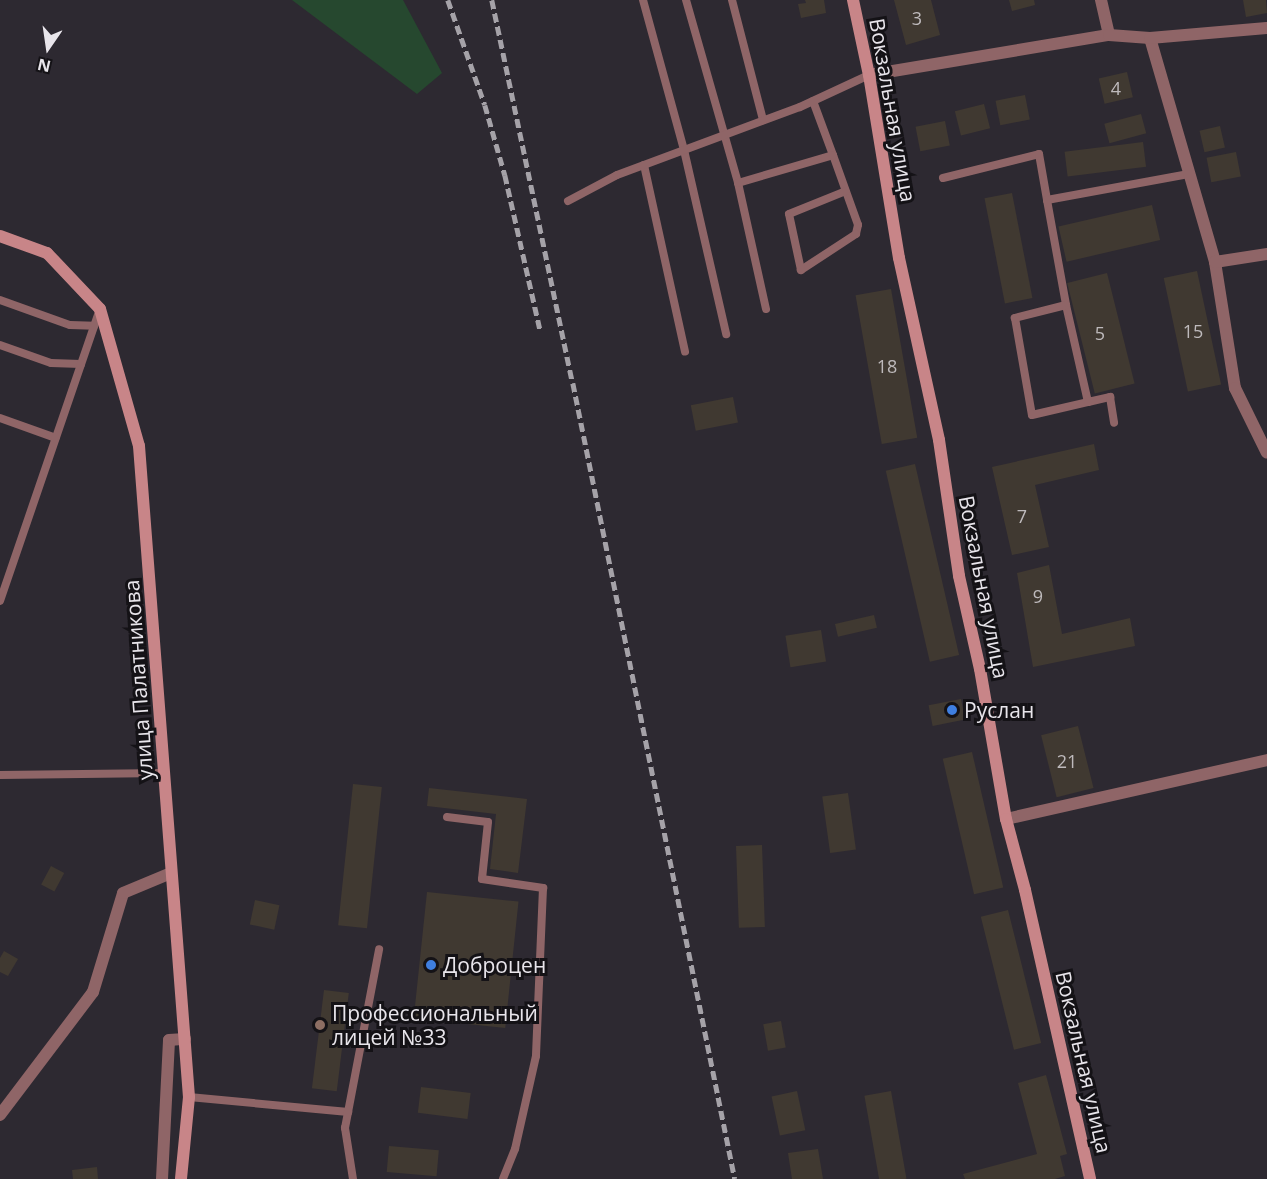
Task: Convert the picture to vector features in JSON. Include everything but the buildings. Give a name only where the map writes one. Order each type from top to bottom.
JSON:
[{"type":"main road","name":"Вокзальная улица","points":[[854,0],[869,75],[899,258],[939,440],[959,576],[980,669],[1006,819],[1025,890],[1090,1179]]},
{"type":"main road","name":"улица Палатникова","points":[[0,236],[47,253],[100,309],[139,446],[189,1097],[181,1179]]},
{"type":"street","points":[[1101,0],[1109,35]]},
{"type":"street","points":[[869,75],[1109,35],[1150,38],[1267,28]]},
{"type":"street","points":[[1150,38],[1215,262],[1235,388],[1266,447]]},
{"type":"street","points":[[1215,262],[1267,254]]},
{"type":"street","points":[[1006,819],[1267,760]]},
{"type":"street","points":[[0,1115],[93,992],[123,893],[171,873]]},
{"type":"street","points":[[162,1179],[170,1040],[184,1039]]},
{"type":"lane","points":[[643,0],[684,150],[726,334]]},
{"type":"lane","points":[[687,0],[738,183],[766,309]]},
{"type":"lane","points":[[732,0],[763,120]]},
{"type":"lane","points":[[568,201],[617,175],[813,101],[869,75]]},
{"type":"lane","points":[[813,101],[833,155],[846,191],[858,225],[856,234],[801,270],[789,214],[846,191]]},
{"type":"lane","points":[[942,178],[1039,154],[1066,305],[1088,402]]},
{"type":"lane","points":[[738,183],[833,155]]},
{"type":"lane","points":[[644,165],[685,352]]},
{"type":"lane","points":[[1047,200],[1189,174]]},
{"type":"lane","points":[[0,300],[70,325],[94,326]]},
{"type":"lane","points":[[1066,305],[1015,318],[1032,415],[1110,397],[1114,423]]},
{"type":"lane","points":[[0,601],[100,309]]},
{"type":"lane","points":[[0,345],[51,363],[81,364]]},
{"type":"lane","points":[[0,418],[56,438]]},
{"type":"lane","points":[[0,775],[164,773]]},
{"type":"lane","points":[[447,817],[488,822],[482,879],[543,888],[536,1056],[515,1149],[503,1179]]},
{"type":"lane","points":[[352,1179],[345,1128],[380,949]]},
{"type":"lane","points":[[189,1097],[348,1112]]},
{"type":"green space","points":[[292,0],[403,0],[442,73],[417,94]]},
{"type":"railway","points":[[448,0],[485,105],[505,175],[540,329]]},
{"type":"railway","points":[[492,0],[573,383],[735,1179]]},
{"type":"place","name":"Руслан","points":[[952,710]]},
{"type":"place","name":"Доброцен","points":[[431,965]]},
{"type":"place","name":"Профессиональный лицей №33","points":[[320,1025]]}]
